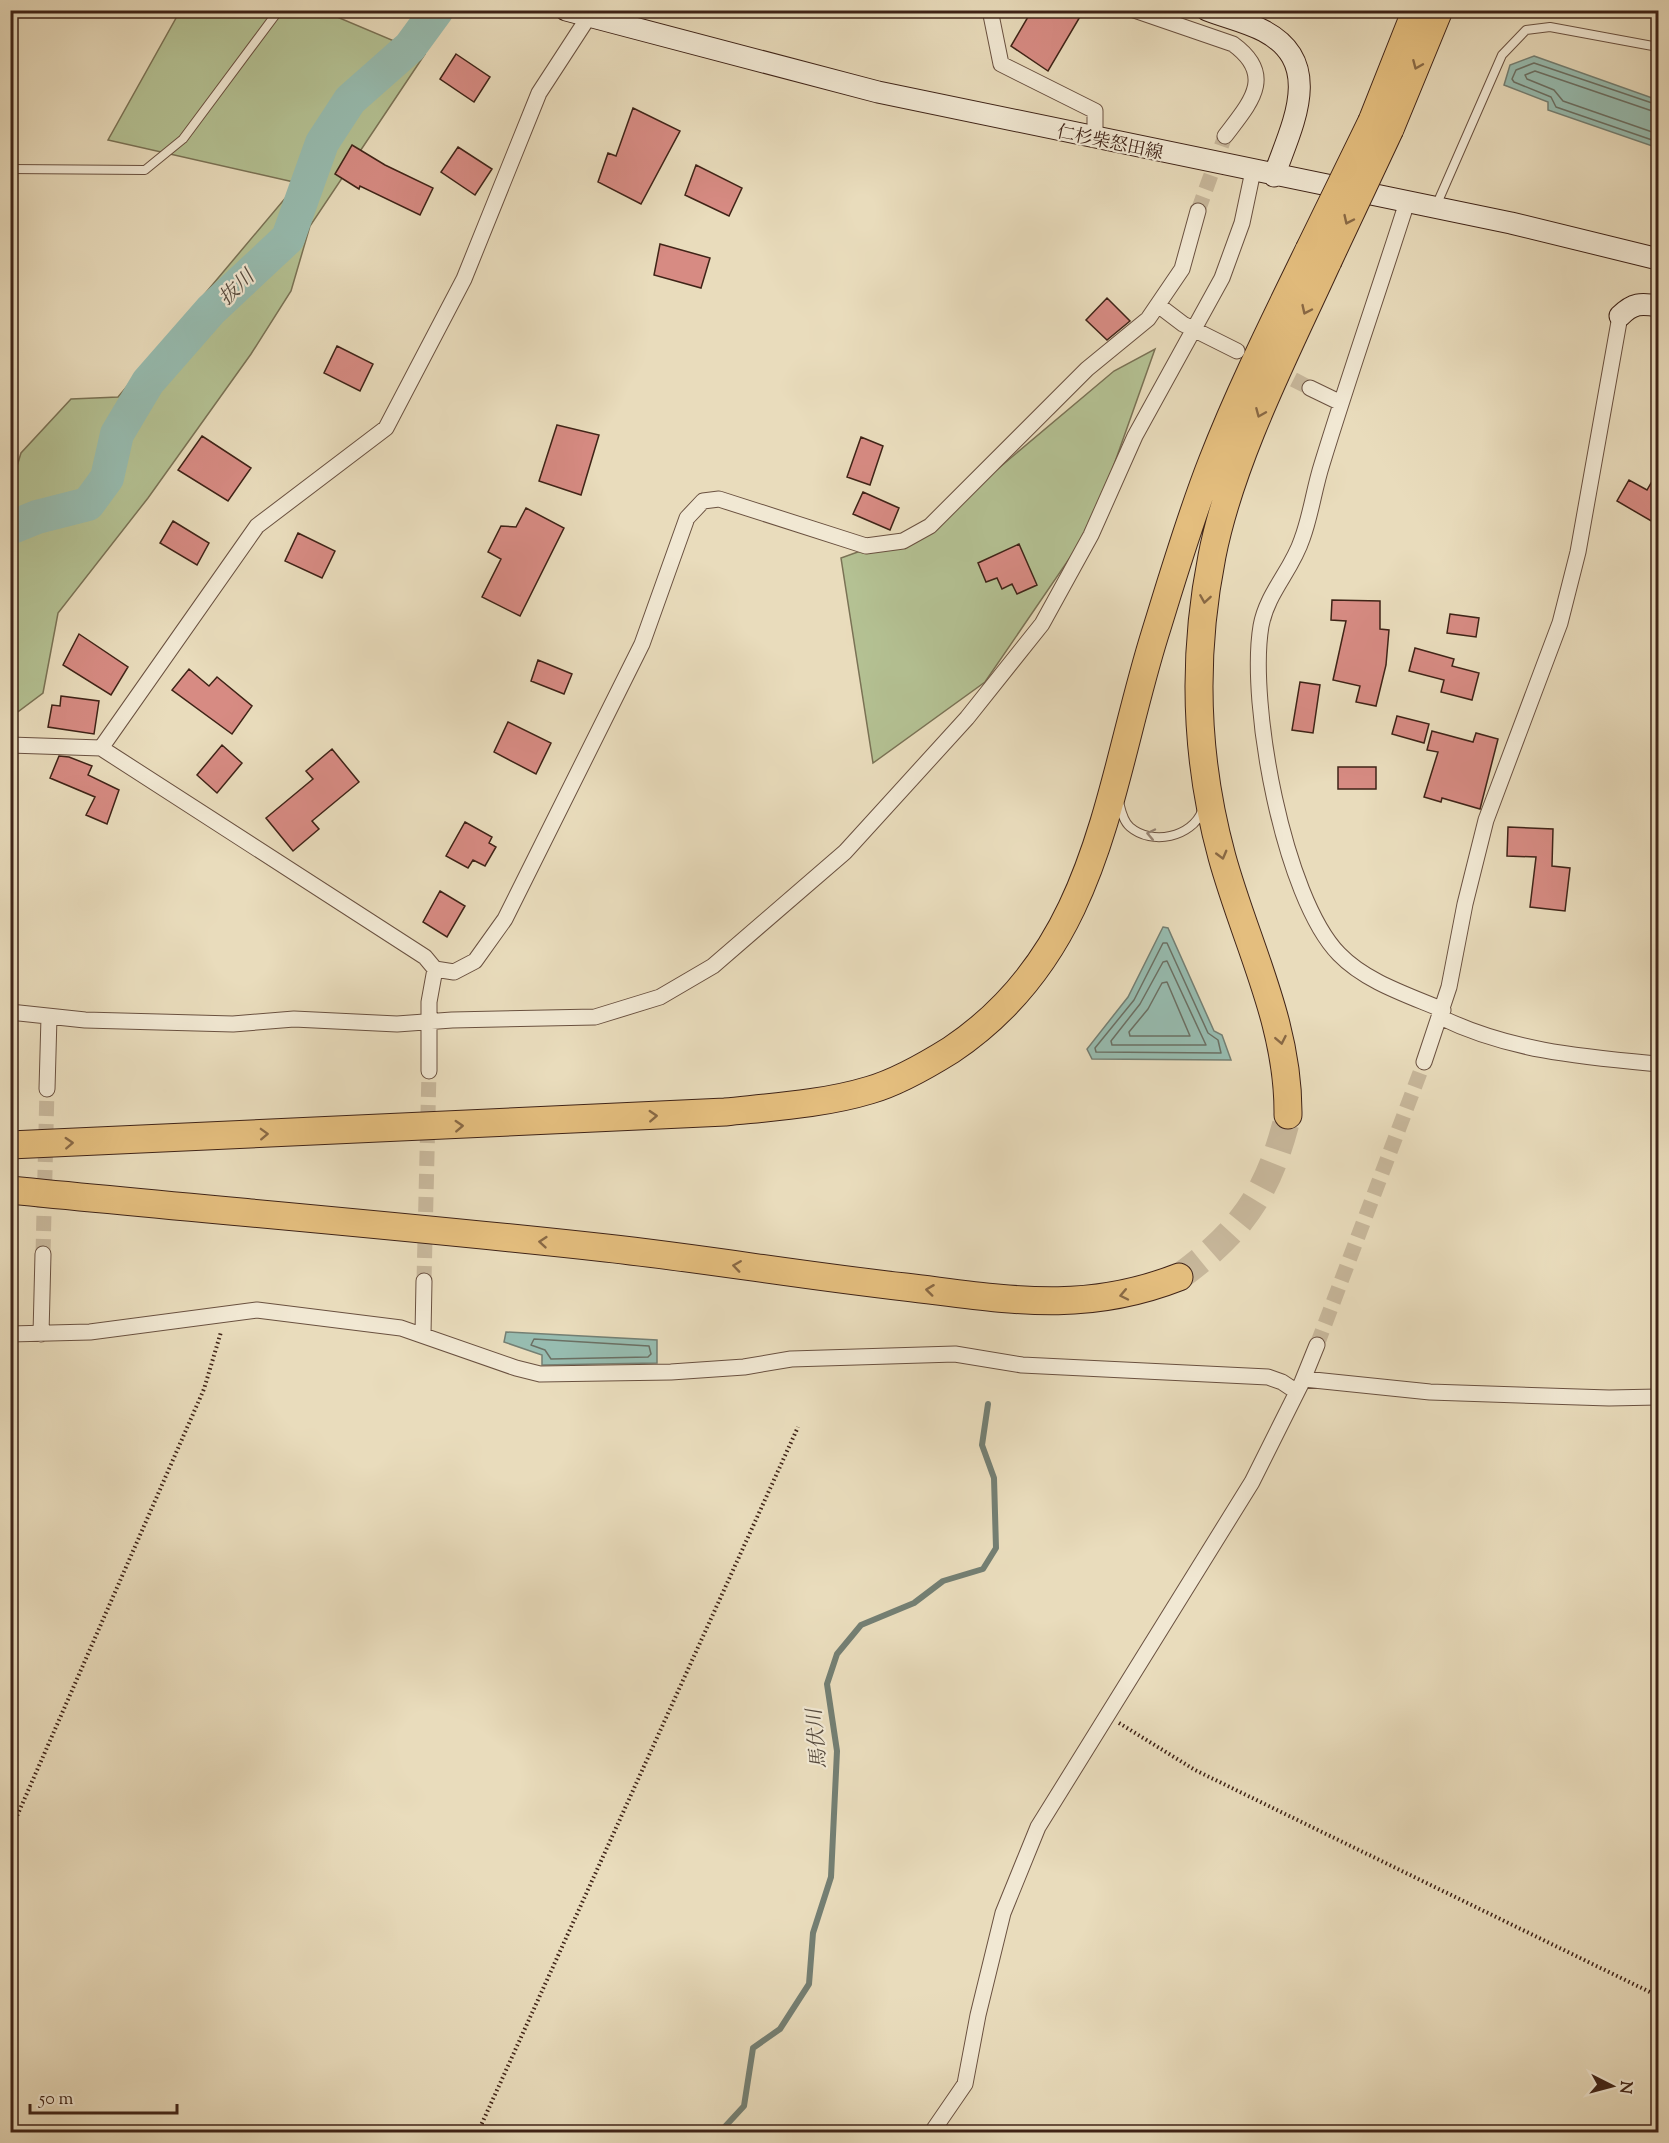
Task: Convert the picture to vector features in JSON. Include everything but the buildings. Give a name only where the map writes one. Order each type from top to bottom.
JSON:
[{"type":"highway","points":[[1381,125],[1416,10]]},
{"type":"highway","points":[[1288,1115],[1288,1080],[1281,1038],[1223,859],[1208,795],[1198,717],[1203,612],[1212,554],[1228,500],[1318,256],[1439,10]]},
{"type":"highway","points":[[10,1145],[725,1112],[806,1104],[872,1090],[932,1062],[982,1029],[1025,984],[1059,935],[1081,893],[1115,785],[1153,639],[1212,462],[1254,363],[1318,256]]},
{"type":"highway","points":[[10,1190],[608,1248],[799,1275],[1020,1300],[1105,1299],[1143,1291],[1179,1277]]},
{"type":"main road","name":"仁杉柴怒田線","points":[[566,10],[592,14],[878,92],[1095,139],[1436,208],[1659,259]]},
{"type":"main road","points":[[1207,10],[1264,31],[1283,45],[1297,65],[1301,89],[1296,112],[1274,176]]},
{"type":"main road","points":[[1620,316],[1630,306],[1642,303],[1659,306]]},
{"type":"street","points":[[990,10],[1001,64],[1095,111],[1095,139]]},
{"type":"street","points":[[1134,10],[1233,44],[1245,53],[1253,67],[1256,82],[1255,96],[1225,136]]},
{"type":"street","points":[[101,748],[257,526],[386,428],[464,279],[539,93],[592,14]]},
{"type":"street","points":[[10,1012],[49,1017],[233,1024],[310,1019],[381,1024],[595,1017],[630,1008],[686,984],[712,966],[827,869],[967,718],[1042,624],[1092,535],[1135,436],[1212,299],[1230,259],[1242,223],[1252,171]]},
{"type":"street","points":[[1407,202],[1364,326],[1303,538],[1291,565],[1267,605],[1261,627],[1262,708],[1277,812],[1297,878],[1310,909],[1328,941],[1352,966],[1442,1014],[1467,1031],[1506,1044],[1659,1064]]},
{"type":"street","points":[[10,745],[101,748],[425,957],[435,969],[454,972],[475,962],[505,919],[642,645],[687,518],[703,501],[719,499],[866,546],[903,541],[930,526],[1087,369],[1148,319],[1182,269],[1198,211]]},
{"type":"street","points":[[1158,306],[1194,330],[1237,351]]},
{"type":"street","points":[[1424,1062],[1442,1014],[1474,860],[1486,820],[1560,623],[1578,552],[1620,316]]},
{"type":"street","points":[[1310,388],[1341,403]]},
{"type":"street","points":[[429,1071],[429,1002],[435,969]]},
{"type":"street","points":[[47,1089],[49,1017]]},
{"type":"street","points":[[41,1334],[44,1254]]},
{"type":"street","points":[[423,1334],[424,1281]]},
{"type":"street","points":[[10,1334],[90,1332],[257,1310],[378,1324],[423,1334],[516,1368],[540,1374],[671,1372],[744,1367],[791,1359],[964,1354],[1022,1365],[1268,1377],[1300,1385],[1609,1398],[1659,1397]]},
{"type":"street","points":[[932,2133],[965,2084],[978,2015],[1004,1913],[1038,1827],[1252,1482],[1300,1385],[1317,1344]]},
{"type":"lane","points":[[10,169],[145,170],[183,139],[279,10]]},
{"type":"lane","points":[[1436,208],[1502,55],[1526,30],[1550,27],[1659,47]]},
{"type":"lane","points":[[1115,785],[1122,813],[1130,827],[1152,837],[1178,835],[1198,822],[1208,795]]},
{"type":"path","points":[[10,1832],[204,1389],[226,1314]]},
{"type":"path","points":[[478,2133],[798,1427]]},
{"type":"path","points":[[1106,1714],[1195,1770],[1659,1996]]},
{"type":"green space","points":[[180,11],[323,11],[425,54],[310,226],[291,291],[251,354],[148,498],[58,613],[43,693],[11,717],[10,489],[21,453],[71,399],[118,397],[298,183],[108,140]]},
{"type":"green space","points":[[1155,349],[1093,524],[985,682],[873,763],[841,558],[930,526],[1114,371]]},
{"type":"water","points":[[1534,56],[1658,100],[1658,148],[1548,110],[1548,102],[1504,85],[1510,65]]},
{"type":"water","points":[[1163,927],[1168,928],[1214,1031],[1222,1035],[1231,1060],[1092,1059],[1087,1049],[1128,997]]},
{"type":"water","points":[[506,1332],[657,1340],[657,1363],[542,1365],[542,1355],[504,1342]]},
{"type":"waterway","name":"抜川","points":[[10,528],[37,517],[88,504],[107,478],[117,434],[148,382],[211,310],[288,238],[322,143],[350,100],[410,47],[437,10]]},
{"type":"waterway","name":"馬伏川","points":[[720,2132],[744,2106],[753,2048],[780,2029],[809,1984],[813,1933],[831,1877],[837,1751],[827,1684],[837,1654],[861,1625],[914,1603],[943,1581],[983,1569],[996,1548],[994,1478],[982,1445],[988,1404]]},
{"type":"tunnel","points":[[1198,211],[1225,136]]},
{"type":"tunnel","points":[[1273,369],[1310,388]]},
{"type":"tunnel","points":[[1317,1345],[1424,1062]]},
{"type":"tunnel","points":[[424,1281],[429,1071]]},
{"type":"tunnel","points":[[43,1254],[47,1089]]},
{"type":"tunnel","points":[[1179,1277],[1220,1243],[1250,1207],[1272,1166],[1288,1115]]}]
